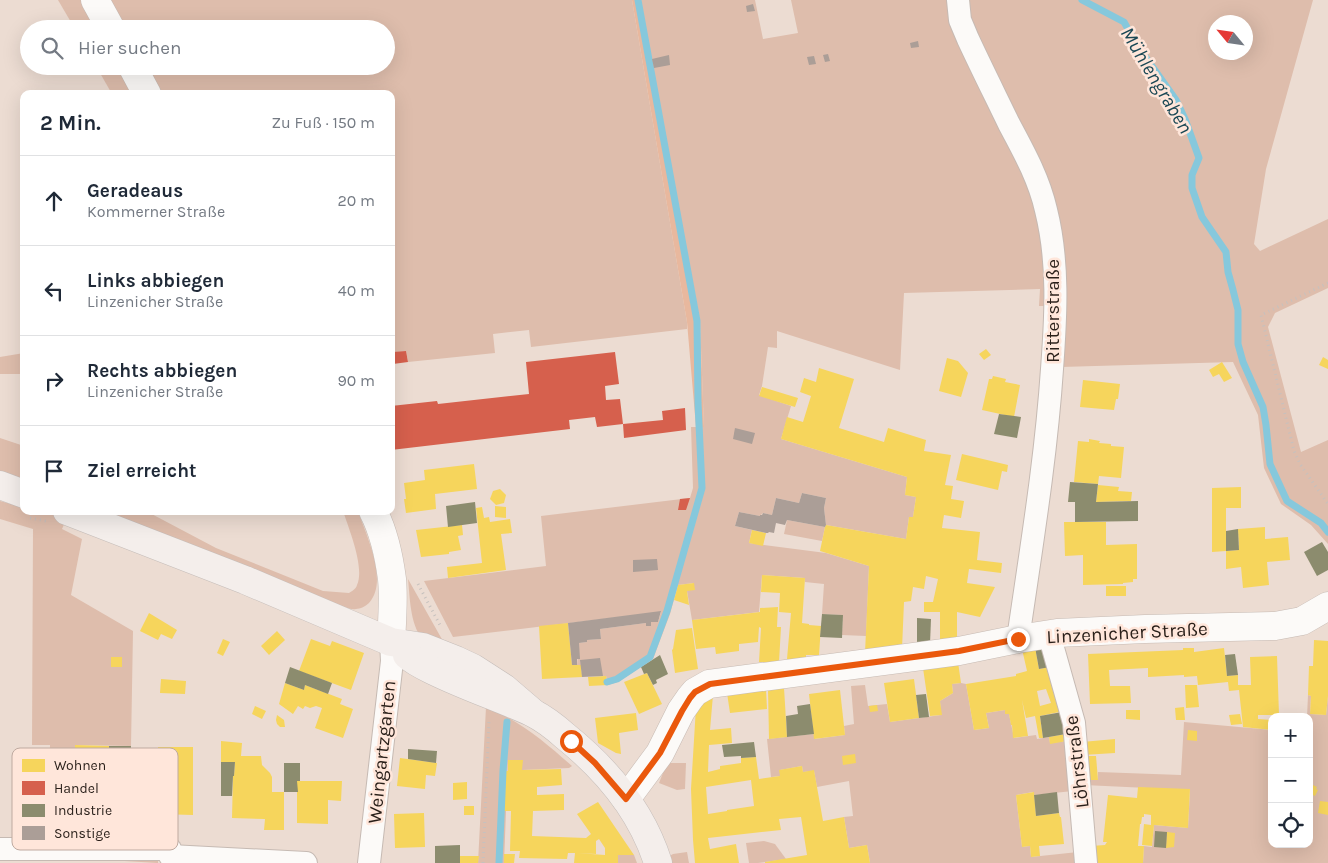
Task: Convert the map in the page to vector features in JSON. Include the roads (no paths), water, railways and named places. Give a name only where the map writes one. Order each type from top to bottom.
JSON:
[{"type":"main road","points":[[95,0],[106,20]]},
{"type":"main road","points":[[137,75],[145,90]]},
{"type":"main road","points":[[0,485],[20,492]]},
{"type":"main road","points":[[77,515],[245,580],[391,642],[414,662],[468,687],[532,712],[556,729],[595,763],[626,799],[650,840],[658,863]]},
{"type":"main road","points":[[375,515],[387,550],[392,580],[391,642]]},
{"type":"main road","name":"Linzenicher Straße","points":[[626,799],[660,753],[690,698],[695,692],[710,684],[949,653],[1049,634],[1145,629],[1275,626],[1302,621],[1328,606]]},
{"type":"street","name":"Ritterstraße","points":[[958,0],[960,20],[968,39],[1040,189],[1047,211],[1055,277],[1054,348],[1050,395],[1038,501],[1018,639]]},
{"type":"street","name":"Löhrstraße","points":[[1049,634],[1074,723],[1086,863]]},
{"type":"street","name":"Weingartzgarten","points":[[369,863],[392,660],[391,642]]},
{"type":"street","points":[[57,850],[170,852],[306,863]]},
{"type":"waterway","points":[[607,682],[617,679],[650,657],[667,611],[702,488],[697,321],[638,0]]},
{"type":"waterway","name":"Mühlengraben","points":[[1082,0],[1124,22],[1137,45],[1176,100],[1185,119],[1199,158],[1192,175],[1192,188],[1202,217],[1226,252],[1228,272],[1238,310],[1238,344],[1243,362],[1263,407],[1270,464],[1287,501],[1321,523],[1328,532]]},
{"type":"waterway","points":[[499,863],[507,722]]}]
